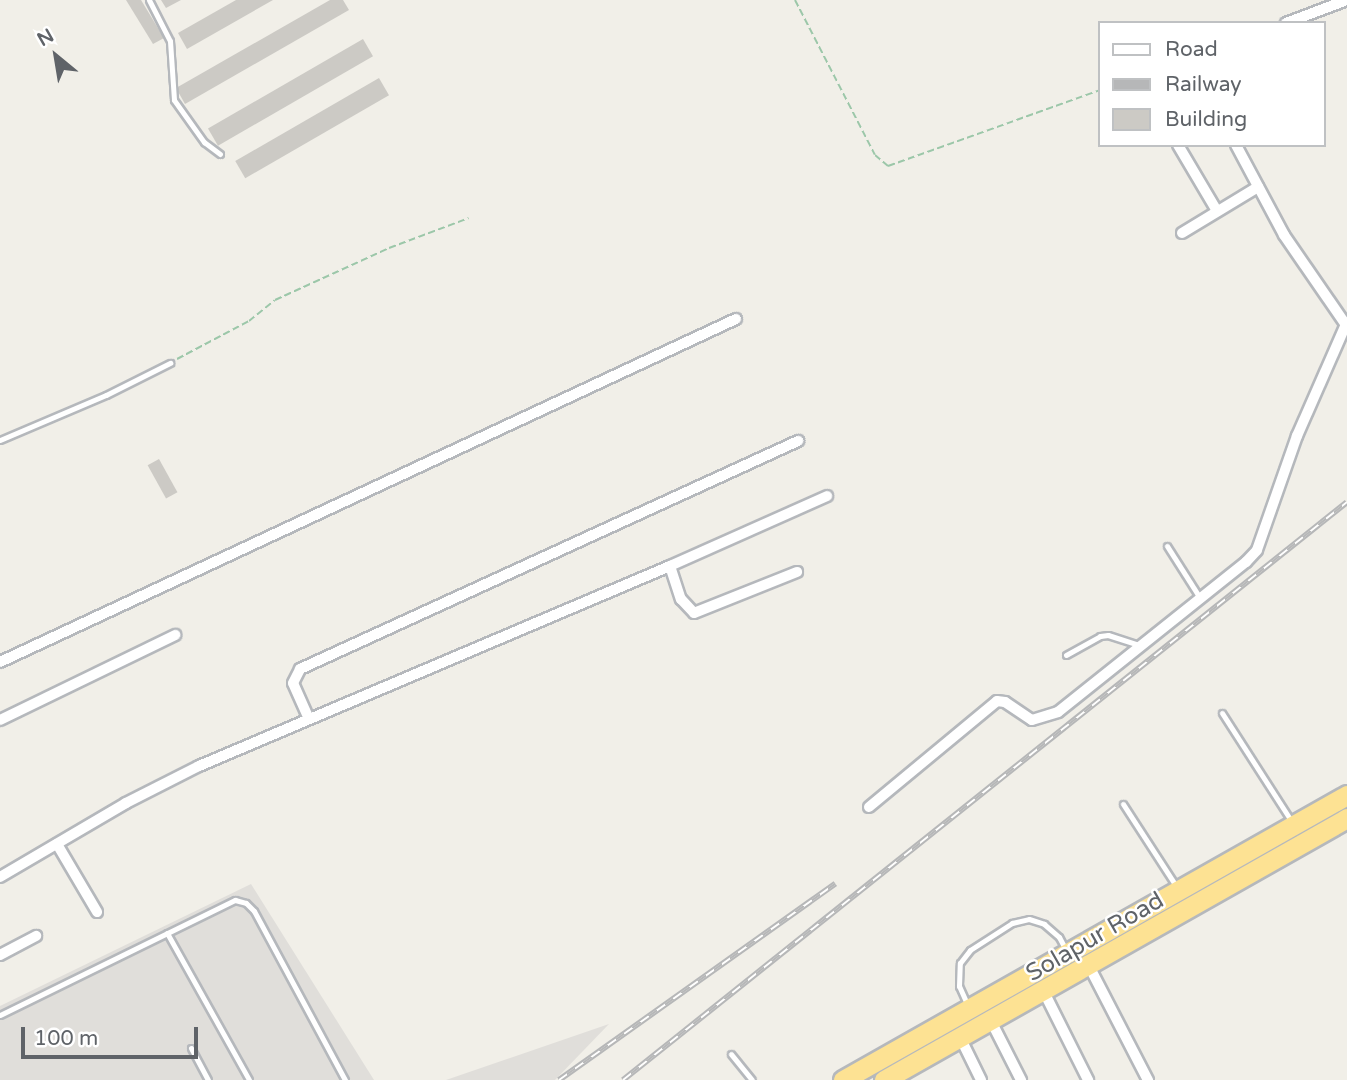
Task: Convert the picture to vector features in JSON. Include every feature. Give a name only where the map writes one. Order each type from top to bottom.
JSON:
[{"type":"highway","name":"Solapur Road","points":[[843,1080],[1347,795]]},
{"type":"highway","name":"Solapur Road","points":[[895,1077],[960,1037],[1347,818]]},
{"type":"street","points":[[1291,21],[1347,0]]},
{"type":"street","points":[[1179,147],[1217,211]]},
{"type":"street","points":[[869,807],[989,705],[997,701],[1005,702],[1032,720],[1044,719],[1097,682],[1257,550],[1297,436],[1346,323],[1284,235],[1237,147]]},
{"type":"street","points":[[1182,233],[1258,187]]},
{"type":"street","points":[[0,662],[736,319]]},
{"type":"street","points":[[309,719],[293,683],[294,676],[306,666],[799,441]]},
{"type":"street","points":[[0,877],[126,803],[199,766],[670,566],[827,496]]},
{"type":"street","points":[[670,566],[681,598],[694,613],[797,572]]},
{"type":"street","points":[[0,720],[175,635]]},
{"type":"street","points":[[57,844],[97,912]]},
{"type":"street","points":[[0,955],[36,936]]},
{"type":"street","points":[[1088,964],[1148,1080]]},
{"type":"street","points":[[1044,990],[1088,1080]]},
{"type":"street","points":[[976,1005],[990,1020],[1021,1080]]},
{"type":"street","points":[[950,1020],[981,1080]]},
{"type":"lane","points":[[149,0],[170,41],[174,100],[204,142],[220,154]]},
{"type":"lane","points":[[0,440],[106,395],[170,362]]},
{"type":"lane","points":[[1167,546],[1200,598]]},
{"type":"lane","points":[[1066,655],[1100,636],[1108,635],[1139,645]]},
{"type":"lane","points":[[1222,713],[1294,825]]},
{"type":"lane","points":[[1123,804],[1178,890]]},
{"type":"lane","points":[[0,1015],[221,906],[235,901],[246,903],[269,935],[345,1080]]},
{"type":"lane","points":[[976,1005],[959,986],[960,963],[970,950],[1012,923],[1029,919],[1044,924],[1059,937],[1068,953]]},
{"type":"lane","points":[[167,933],[249,1080]]},
{"type":"lane","points":[[191,1048],[208,1080]]},
{"type":"lane","points":[[731,1054],[752,1080]]},
{"type":"path","points":[[795,0],[875,155],[888,166],[1098,91]]},
{"type":"path","points":[[170,362],[249,321],[275,300],[389,248],[468,219]]},
{"type":"shaded area","points":[[251,884],[374,1080],[0,1080],[0,1006]]},
{"type":"shaded area","points":[[609,1024],[555,1080],[446,1080]]},
{"type":"building","points":[[126,0],[141,0],[164,38],[153,44]]},
{"type":"building","points":[[161,0],[181,0],[166,8]]},
{"type":"building","points":[[236,0],[273,0],[187,49],[178,33]]},
{"type":"building","points":[[330,0],[343,0],[349,10],[185,104],[176,88]]},
{"type":"building","points":[[363,39],[373,56],[218,146],[208,129]]},
{"type":"building","points":[[379,78],[389,95],[245,178],[235,161]]},
{"type":"building","points":[[159,459],[177,492],[166,499],[148,465]]},
{"type":"railway","points":[[623,1080],[1347,502]]},
{"type":"railway","points":[[559,1080],[835,884]]}]
